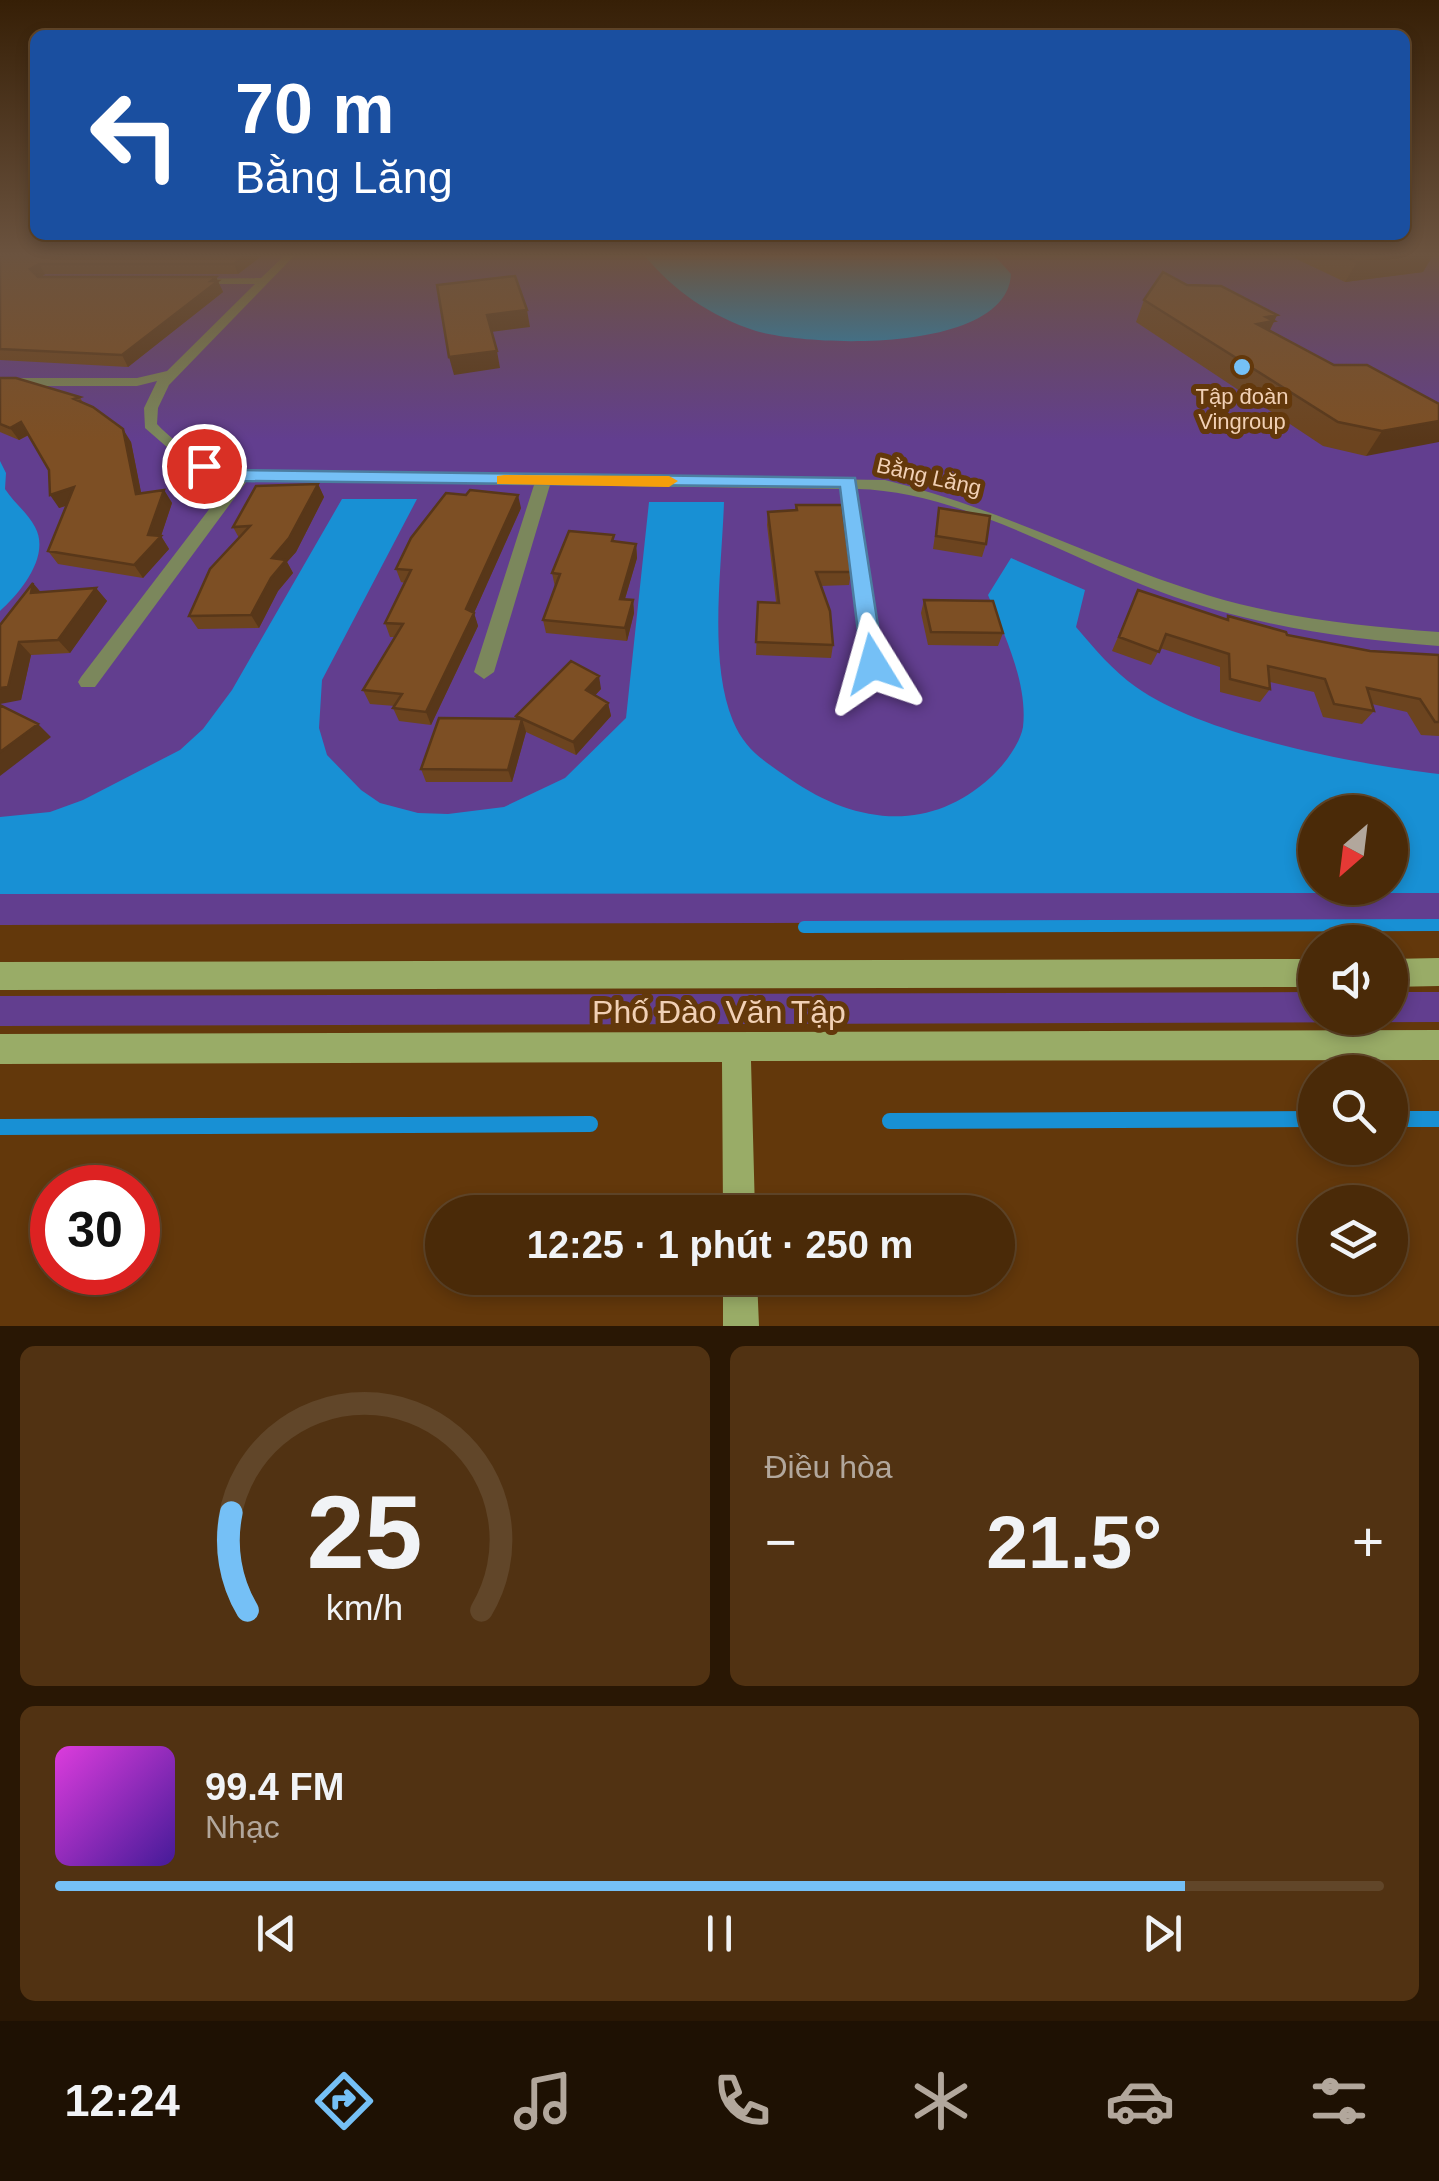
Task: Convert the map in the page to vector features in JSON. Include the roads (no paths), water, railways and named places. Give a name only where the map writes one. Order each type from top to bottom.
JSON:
[{"type":"main road","points":[[1408,972],[1439,972]]},
{"type":"main road","name":"Phố Đào Văn Tập","points":[[0,976],[1298,973]]},
{"type":"main road","name":"Phố Đào Văn Tập","points":[[0,1049],[1439,1044]]},
{"type":"main road","points":[[736,1046],[738,1195]]},
{"type":"main road","points":[[740,1295],[740,1326]]},
{"type":"street","points":[[137,382],[160,388],[229,317]]},
{"type":"street","points":[[0,382],[137,382],[172,374]]},
{"type":"street","name":"Bằng Lăng","points":[[160,388],[150,408],[150,425],[170,448],[204,466],[243,476],[885,485],[949,500],[1004,519],[1173,590],[1254,612],[1372,634],[1439,638]]},
{"type":"street","points":[[88,682],[243,476]]},
{"type":"street","points":[[484,672],[543,481]]},
{"type":"street","points":[[848,482],[873,664]]},
{"type":"water","points":[[980,317],[943,331],[859,341],[782,336],[723,318]]},
{"type":"water","points":[[0,461],[6,473],[5,489],[35,527],[39,550],[24,584],[0,611]]},
{"type":"water","points":[[342,499],[417,499],[322,680],[319,728],[327,755],[361,790],[380,803],[418,813],[448,814],[504,807],[565,778],[626,718],[649,502],[724,502],[718,613],[725,697],[733,721],[749,747],[815,794],[866,813],[917,815],[943,808],[967,795],[1001,767],[1021,734],[1024,710],[1013,659],[988,595],[1011,558],[1085,590],[1076,627],[1119,674],[1165,704],[1201,720],[1282,745],[1439,774],[1439,893],[1408,893],[1408,795],[1298,795],[1298,893],[0,894],[0,817],[50,812],[83,800],[180,750],[203,729],[232,690]]},
{"type":"waterway","points":[[804,927],[1439,925]]},
{"type":"waterway","points":[[890,1121],[1298,1119]]},
{"type":"waterway","points":[[1408,1119],[1439,1119]]},
{"type":"waterway","points":[[0,1127],[590,1124]]},
{"type":"place","name":"Tập đoàn Vingroup","points":[[1242,367]]}]
